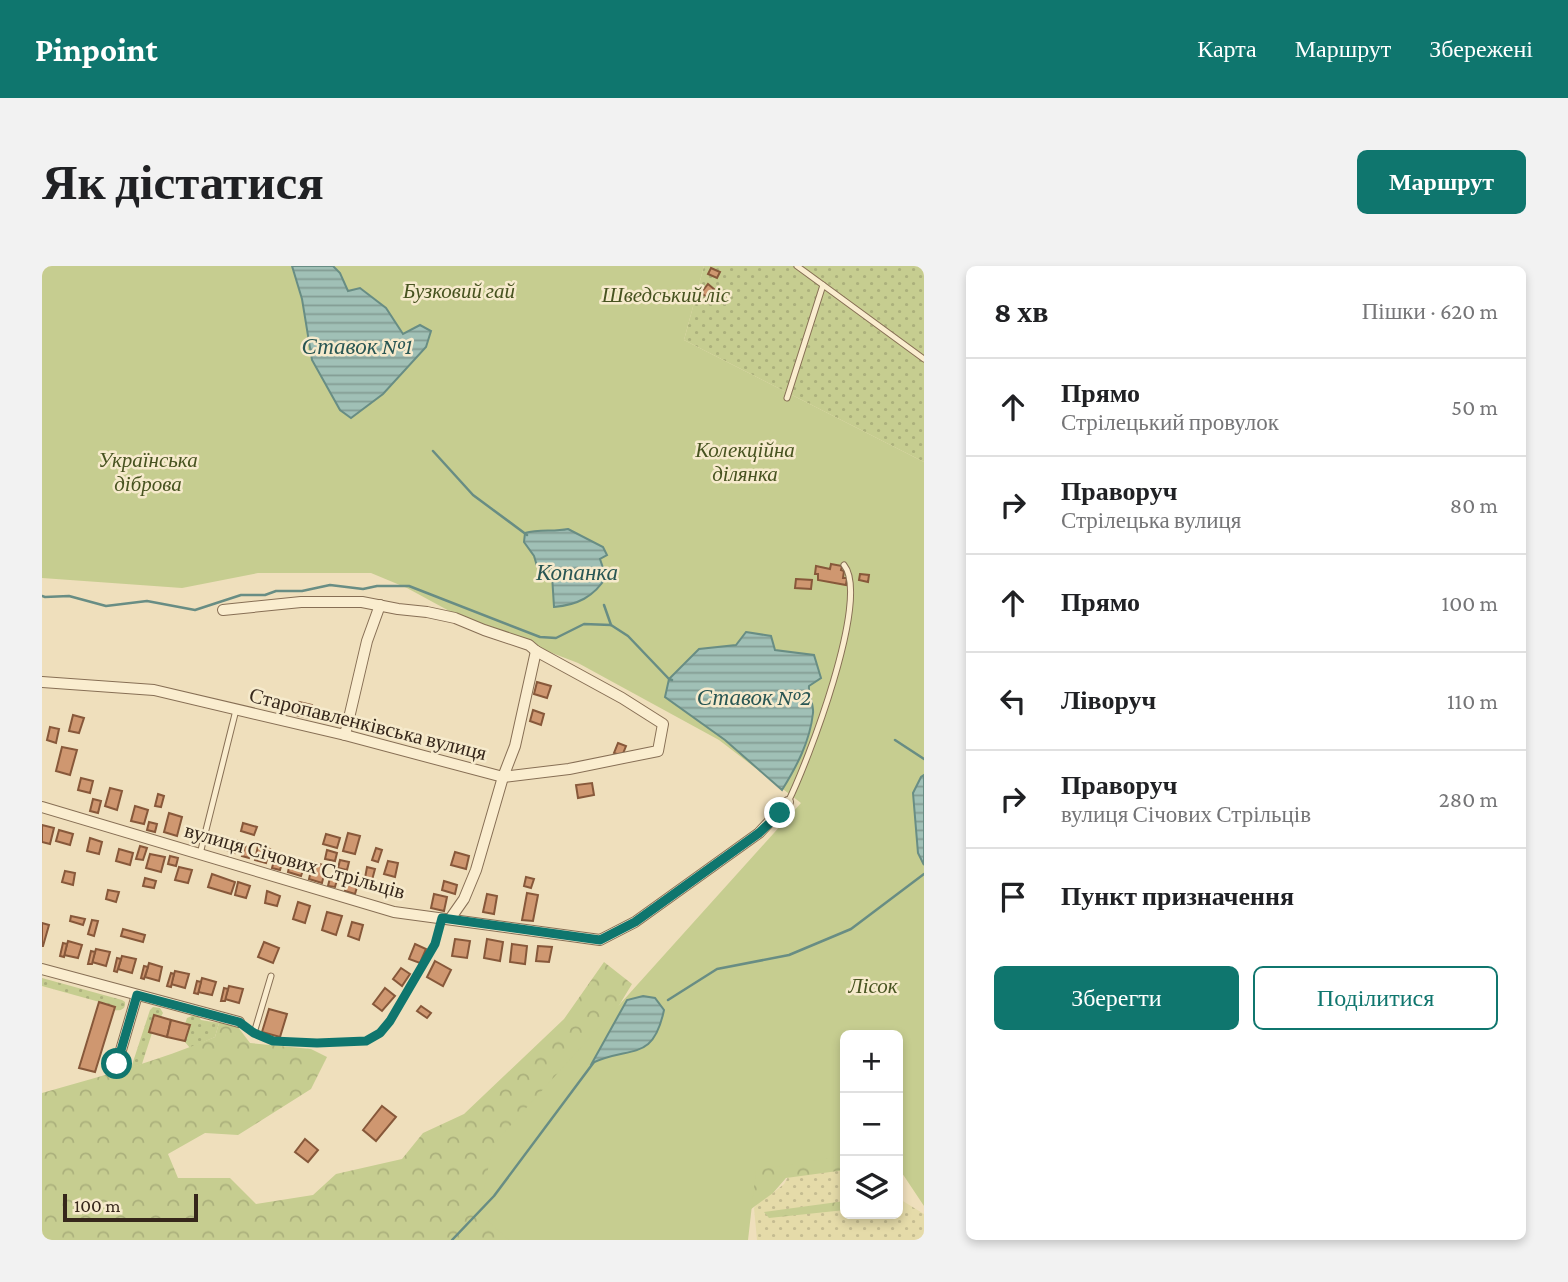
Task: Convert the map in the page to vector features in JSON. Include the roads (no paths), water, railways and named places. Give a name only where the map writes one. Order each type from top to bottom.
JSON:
[{"type":"street","points":[[223,610],[301,602],[380,604],[455,618],[529,645],[536,651],[515,746],[503,777],[476,870],[464,899],[446,919]]},
{"type":"street","points":[[345,736],[367,641],[380,604]]},
{"type":"street","name":"Старопавленківська вулиця","points":[[42,682],[154,690],[503,777],[569,769],[658,751],[663,724],[622,698],[536,651]]},
{"type":"street","name":"вулиця Січових Стрільців","points":[[42,807],[394,912],[600,940],[635,922],[759,833],[788,802]]},
{"type":"street","points":[[42,969],[239,1022]]},
{"type":"street","points":[[117,1064],[137,995]]},
{"type":"lane","points":[[797,266],[924,359]]},
{"type":"lane","points":[[788,398],[823,285]]},
{"type":"lane","points":[[788,802],[797,785],[824,711],[844,642],[851,585],[848,570],[844,565]]},
{"type":"lane","points":[[200,854],[236,710]]},
{"type":"lane","points":[[239,1022],[254,1033],[273,1041],[366,1041],[380,1033],[390,1021],[435,944],[446,919]]},
{"type":"lane","points":[[254,1033],[271,976]]},
{"type":"water","name":"Ставок №1","points":[[292,266],[333,266],[340,273],[348,291],[360,288],[386,308],[403,334],[420,325],[431,331],[426,347],[383,394],[351,418],[340,410],[312,360],[302,299]]},
{"type":"water","name":"Копанка","points":[[568,529],[603,547],[607,555],[600,559],[606,577],[596,590],[584,599],[554,607],[552,575],[547,567],[537,566],[534,556],[524,542],[525,533]]},
{"type":"water","name":"Ставок №2","points":[[746,632],[771,636],[775,650],[814,655],[821,678],[809,686],[813,710],[809,733],[798,762],[782,790],[725,740],[665,697],[669,679],[699,649],[736,645]]},
{"type":"water","points":[[924,775],[924,865],[918,853],[913,793]]},
{"type":"water","points":[[643,996],[655,998],[664,1010],[653,1038],[638,1050],[592,1063],[627,1000]]},
{"type":"waterway","points":[[433,451],[473,495],[527,535]]},
{"type":"waterway","points":[[42,596],[69,596],[106,606],[147,601],[195,610],[241,595],[265,595],[276,591],[302,591],[330,585],[363,589],[409,586],[540,637],[556,638],[584,624],[611,625],[628,636],[672,680]]},
{"type":"waterway","points":[[604,605],[611,625]]},
{"type":"waterway","points":[[895,740],[924,759]]},
{"type":"waterway","points":[[668,1000],[717,969],[789,955],[851,929],[924,874]]},
{"type":"waterway","points":[[452,1240],[494,1196],[594,1062]]},
{"type":"park label","name":"Бузковий гай","points":[[459,291]]},
{"type":"park label","name":"Шведський ліс","points":[[666,295]]},
{"type":"park label","name":"Колекційна ділянка","points":[[745,462]]},
{"type":"park label","name":"Українська діброва","points":[[148,472]]},
{"type":"park label","name":"Лісок","points":[[873,986]]}]
